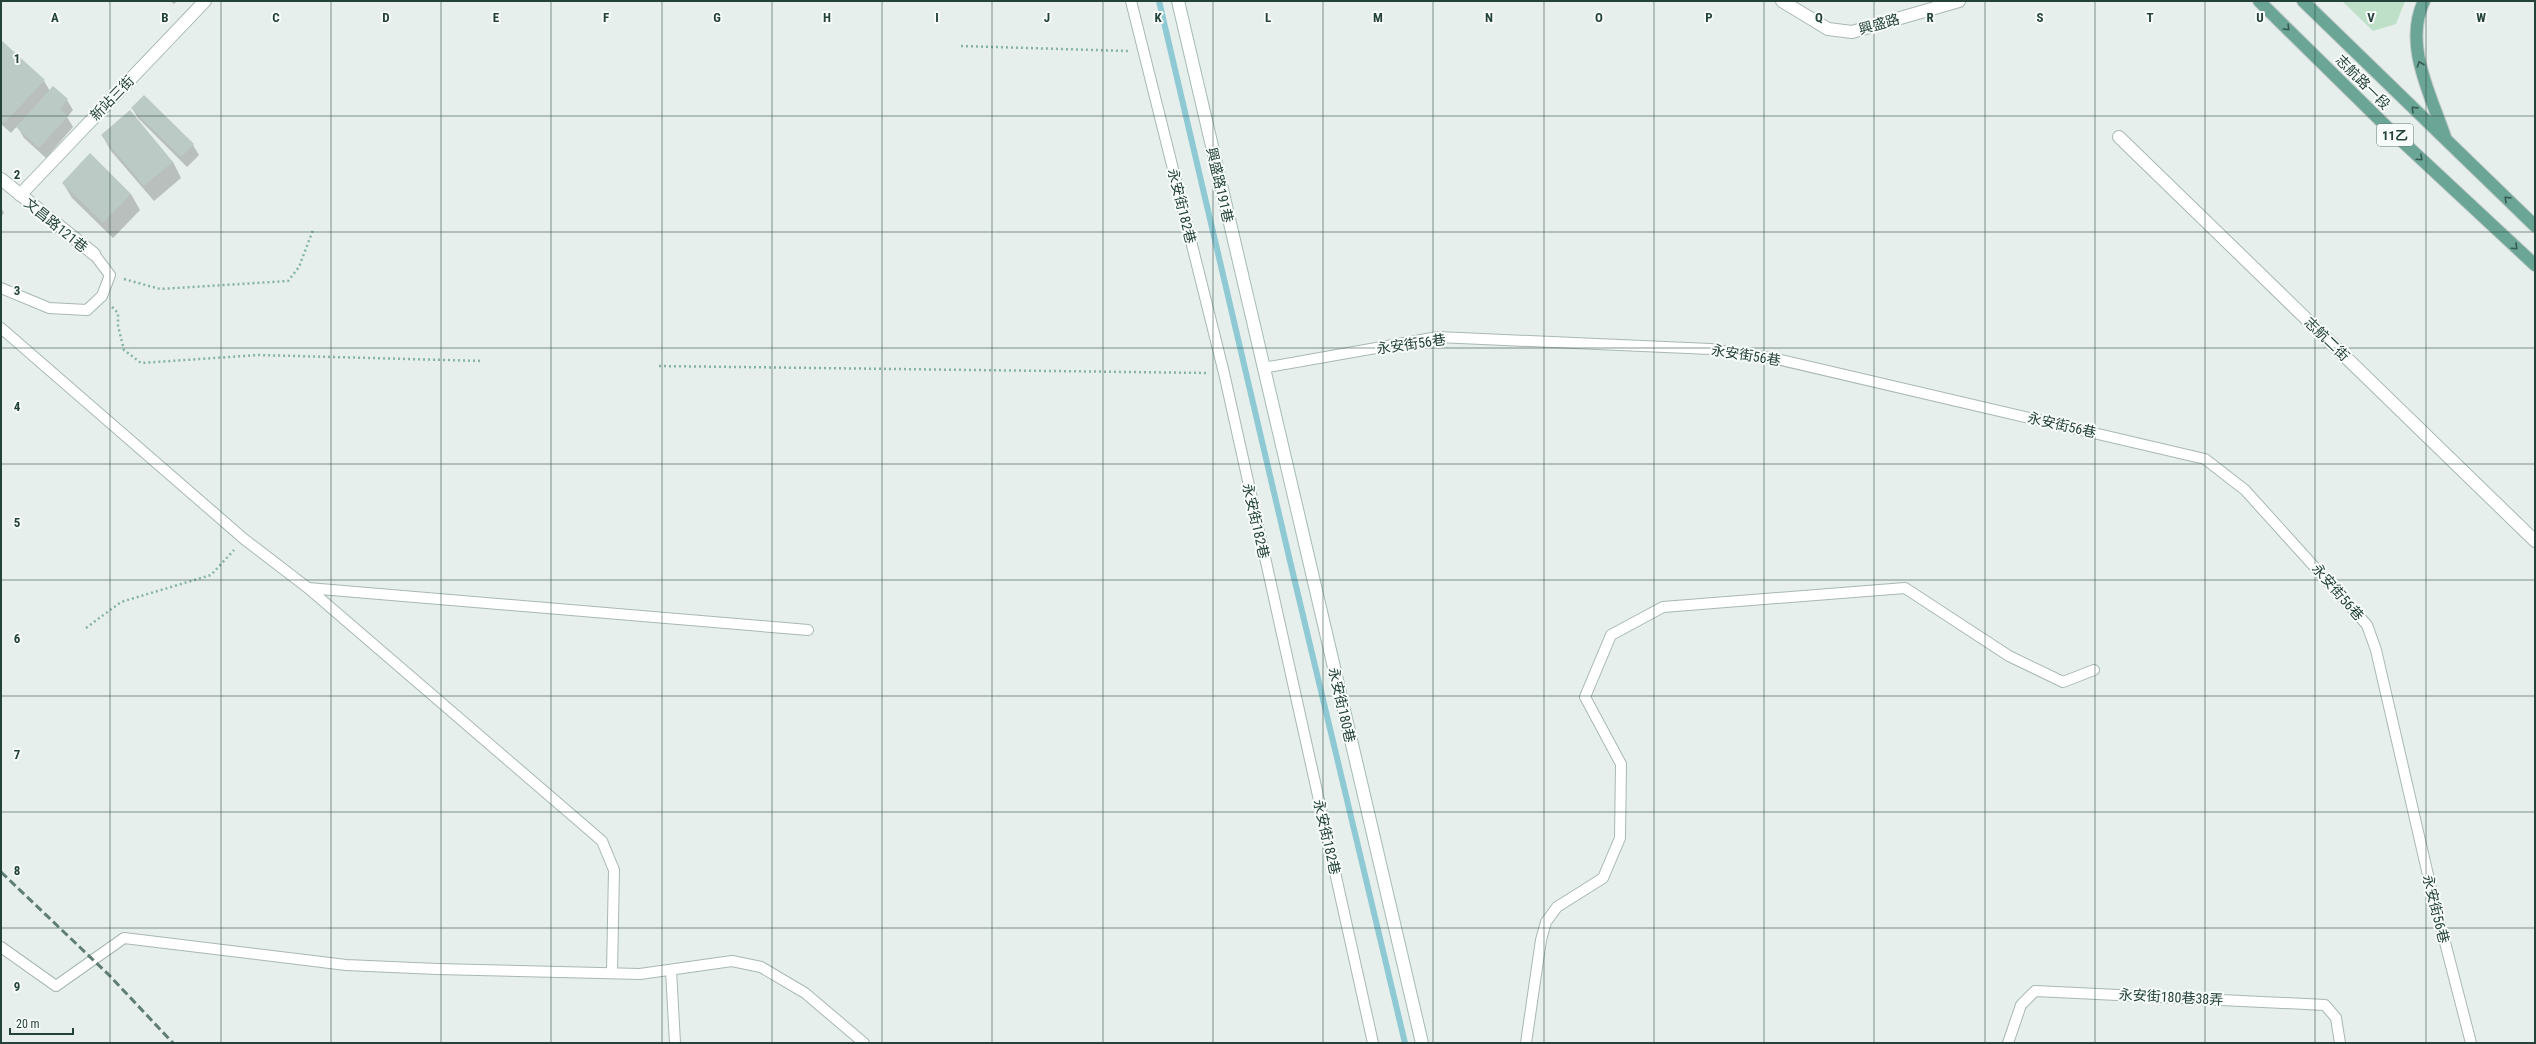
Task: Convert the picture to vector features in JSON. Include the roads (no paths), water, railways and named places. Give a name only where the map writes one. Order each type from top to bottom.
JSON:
[{"type":"main road","name":"志航路一段","points":[[2259,1],[2389,129],[2535,265]]},
{"type":"main road","name":"志航路一段","points":[[2303,1],[2535,226]]},
{"type":"main road","points":[[2424,1],[2418,13],[2416,51],[2446,140]]},
{"type":"street","name":"新站三街","points":[[20,195],[205,1]]},
{"type":"street","name":"興盛路191巷","points":[[1178,1],[1263,368]]},
{"type":"street","name":"興盛路","points":[[1782,1],[1828,29],[1852,32],[1959,1]]},
{"type":"street","name":"志航二街","points":[[2119,137],[2535,541]]},
{"type":"street","name":"文昌路121巷","points":[[1,179],[94,254]]},
{"type":"street","name":"永安街180巷","points":[[1263,368],[1422,1043]]},
{"type":"lane","name":"永安街182巷","points":[[1131,1],[1224,373],[1373,1043]]},
{"type":"lane","points":[[1,288],[49,308],[87,310],[102,296],[110,274],[94,254]]},
{"type":"lane","points":[[1,328],[244,539],[308,588],[602,841],[614,870],[612,972]]},
{"type":"lane","name":"永安街56巷","points":[[1263,368],[1438,337],[1710,349],[1777,360],[2205,459],[2245,490],[2367,625],[2376,650],[2430,888],[2471,1043]]},
{"type":"lane","points":[[308,588],[808,630]]},
{"type":"lane","points":[[1526,1043],[1541,940],[1546,922],[1557,907],[1603,878],[1620,838],[1621,764],[1585,697],[1611,635],[1663,607],[1905,588],[2008,656],[2064,682],[2094,670]]},
{"type":"lane","points":[[1,947],[56,986],[124,938],[346,965],[438,970],[612,972],[640,974],[732,961],[761,967],[805,993],[864,1043]]},
{"type":"lane","points":[[671,970],[675,1043]]},
{"type":"lane","name":"永安街180巷38弄","points":[[2008,1043],[2021,1005],[2034,991],[2326,1005],[2336,1018],[2340,1043]]},
{"type":"waterway","points":[[1159,1],[1405,1043]]},
{"type":"railway","points":[[1,872],[109,975],[173,1043]]}]
